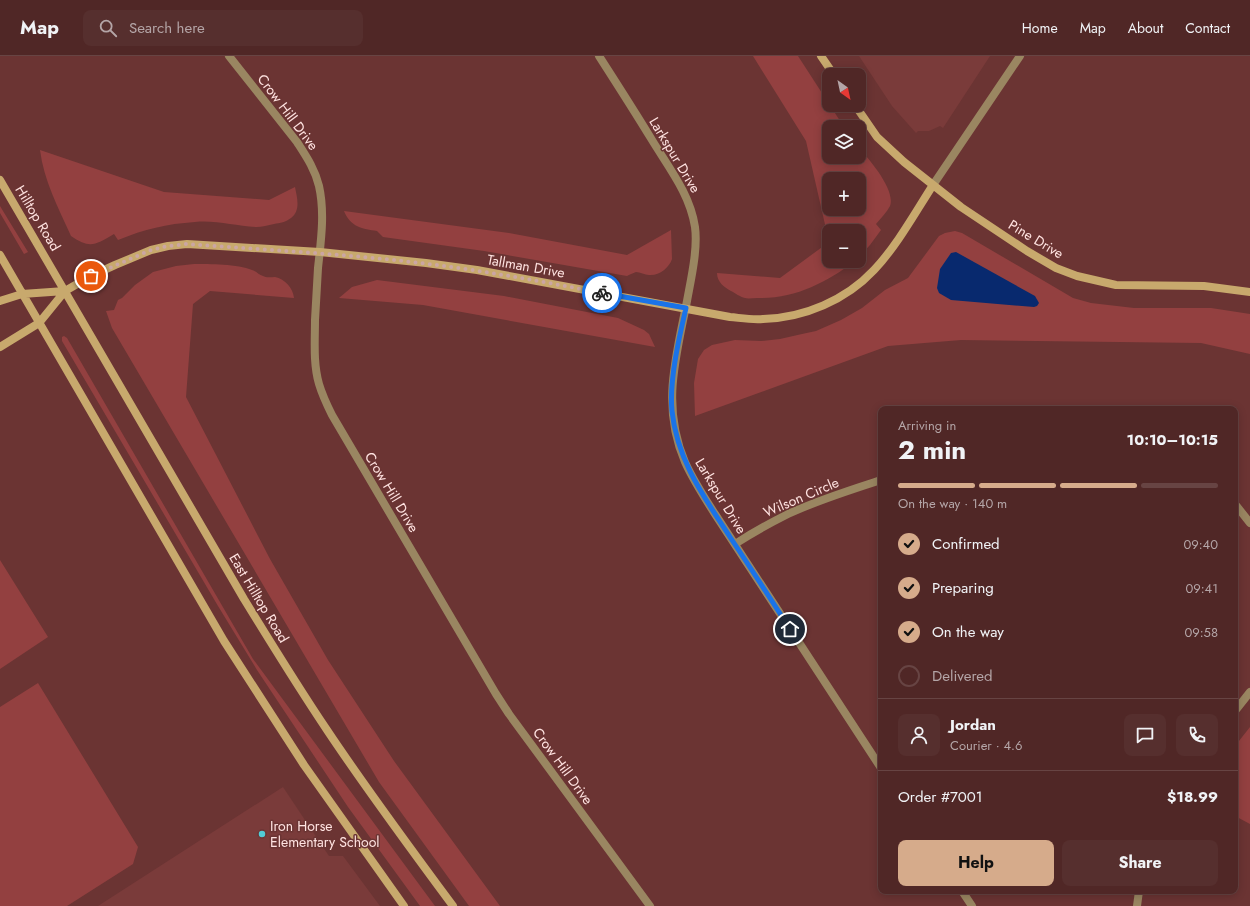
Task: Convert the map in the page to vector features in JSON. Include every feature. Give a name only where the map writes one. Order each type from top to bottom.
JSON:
[{"type":"main road","points":[[821,56],[829,68]]},
{"type":"main road","name":"Pine Drive","points":[[860,112],[878,136],[904,162],[961,207],[1027,251],[1056,268],[1077,276],[1116,285],[1204,286],[1250,292]]},
{"type":"main road","name":"Hilltop Road","points":[[0,180],[65,290]]},
{"type":"main road","name":"Tallman Drive","points":[[0,301],[22,294],[65,290],[91,276],[151,250],[187,244],[320,252],[426,263],[477,270],[730,317],[763,319],[790,316],[824,305],[853,289],[875,270],[908,225],[933,185]]},
{"type":"main road","points":[[0,256],[224,641],[304,765],[404,906]]},
{"type":"main road","name":"Tallman Drive","points":[[0,347],[39,323],[65,290]]},
{"type":"main road","name":"East Hilltop Road","points":[[65,290],[244,599],[285,666],[327,731],[452,906]]},
{"type":"street","name":"Crow Hill Drive","points":[[229,56],[297,142],[307,157],[314,171],[321,195],[323,227],[317,281],[314,344],[319,383],[332,415],[505,707],[650,906]]},
{"type":"street","name":"Larkspur Drive","points":[[599,56],[678,180],[690,206],[695,227],[696,245],[691,283],[680,335],[672,391],[672,411],[675,432],[681,452],[695,483],[878,763]]},
{"type":"street","points":[[933,185],[1020,56]]},
{"type":"street","name":"Wilson Circle","points":[[735,544],[754,532],[807,506],[878,481]]},
{"type":"street","points":[[1238,508],[1250,523]]},
{"type":"street","points":[[1238,707],[1250,692]]},
{"type":"street","points":[[964,894],[972,906]]},
{"type":"street","points":[[1137,906],[1139,894]]},
{"type":"shaded area","points":[[753,56],[798,56],[822,93],[822,112],[834,112],[839,120],[822,120],[822,164],[866,164],[866,156],[880,175],[891,199],[890,206],[886,213],[876,224],[881,230],[866,249],[866,224],[825,224],[823,216],[866,216],[866,172],[822,172],[822,211],[806,141]]},
{"type":"shaded area","points":[[859,56],[990,56],[943,128],[940,126],[929,131],[918,131],[916,133],[892,106]]},
{"type":"shaded area","points":[[40,150],[164,192],[269,200],[295,187],[297,208],[291,218],[281,223],[263,226],[256,227],[210,222],[184,223],[156,228],[118,240],[114,234],[97,243],[83,243],[71,236],[48,183]]},
{"type":"shaded area","points":[[0,206],[28,252],[24,254],[0,213]]},
{"type":"shaded area","points":[[344,211],[509,233],[627,255],[671,230],[672,259],[666,268],[660,273],[647,275],[636,272],[627,276],[484,251],[383,237],[377,231],[362,228],[353,224]]},
{"type":"shaded area","points":[[955,231],[962,233],[1073,298],[1091,303],[1134,308],[1211,308],[1250,314],[1250,354],[1201,343],[961,340],[888,346],[695,416],[694,383],[698,359],[704,350],[712,345],[735,340],[761,341],[780,339],[816,331],[841,320],[862,308],[885,290],[908,278],[939,236]]},
{"type":"shaded area","points":[[822,247],[822,268],[845,268],[821,283],[797,293],[771,298],[741,297],[721,284],[717,273],[780,278]]},
{"type":"shaded area","points":[[194,264],[223,265],[246,268],[264,277],[279,278],[288,284],[292,291],[294,298],[210,291],[193,304],[186,397],[270,559],[328,660],[394,761],[500,906],[469,906],[379,782],[112,328],[106,311],[114,310],[118,300],[135,285],[153,272],[176,266]]},
{"type":"shaded area","points":[[377,280],[504,296],[618,318],[644,330],[649,334],[655,347],[423,305],[339,298],[352,287]]},
{"type":"shaded area","points":[[64,336],[67,338],[253,659],[435,906],[420,906],[348,807],[257,670],[62,341],[62,337]]},
{"type":"shaded area","points":[[0,560],[48,637],[0,669]]},
{"type":"shaded area","points":[[38,683],[138,847],[133,864],[67,906],[0,906],[0,707]]},
{"type":"shaded area","points":[[1250,727],[1250,824],[1238,818],[1238,742]]},
{"type":"shaded area","name":"Iron Horse Elementary School","points":[[283,787],[329,856],[343,856],[380,906],[98,906]]},
{"type":"water","points":[[956,252],[1035,296],[1039,303],[1034,307],[951,300],[939,293],[937,288],[940,269],[951,253]]},
{"type":"way so far","points":[[91,276],[151,250],[187,244],[320,252],[426,263],[477,270],[602,293]]},
{"type":"place","name":"Iron Horse Elementary School","points":[[262,834]]},
{"type":"route","points":[[602,293],[686,308],[673,376],[671,401],[675,432],[681,452],[695,483],[790,629]]}]
